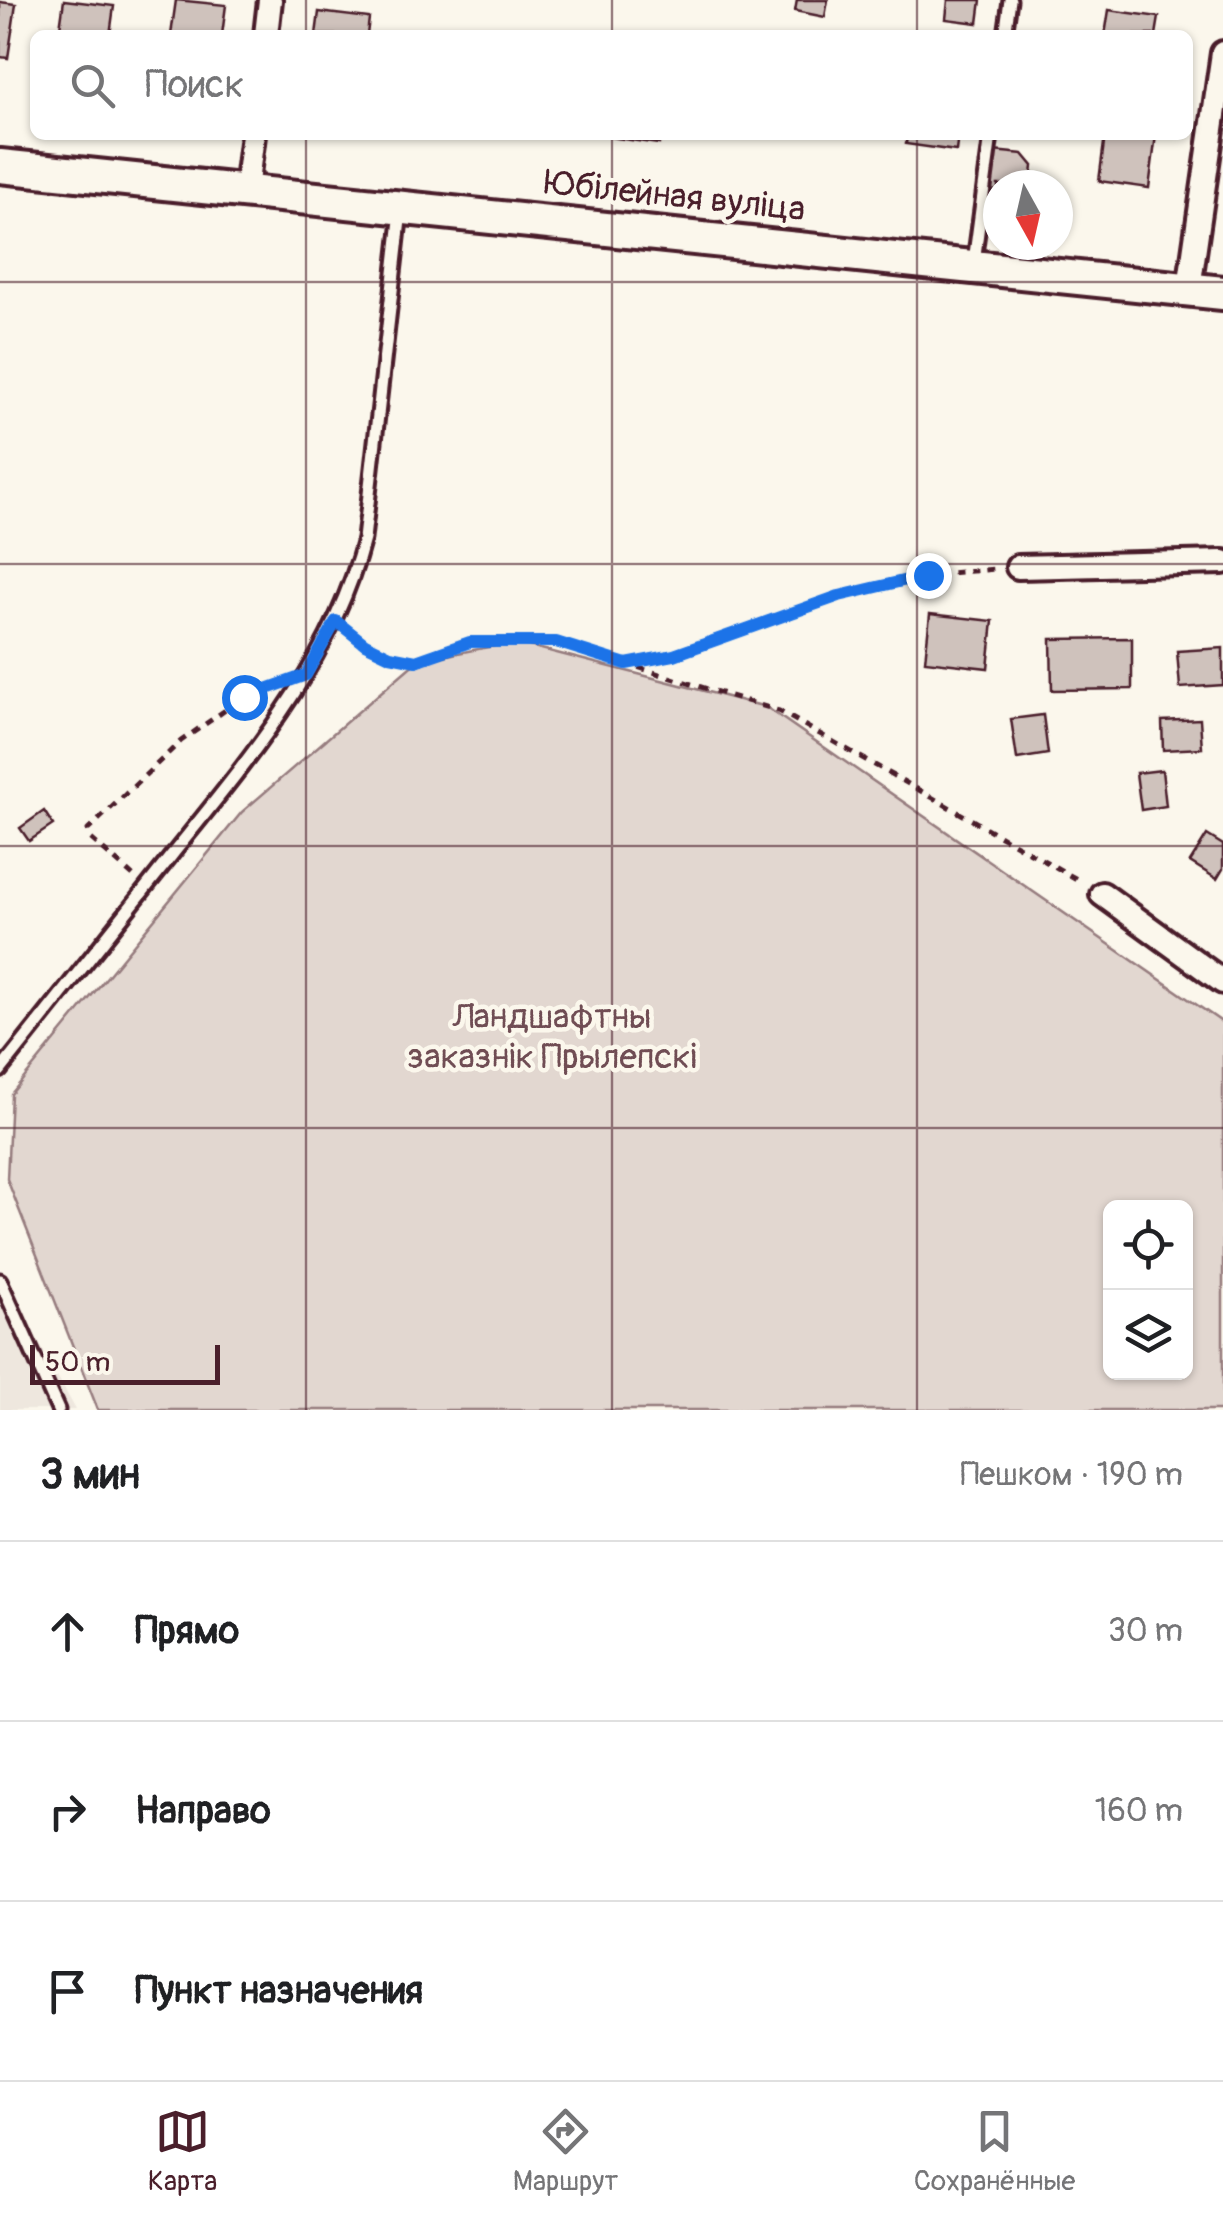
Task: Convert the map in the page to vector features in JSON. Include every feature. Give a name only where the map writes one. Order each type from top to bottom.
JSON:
[{"type":"main road","name":"Юбілейная вуліца","points":[[0,166],[1223,293]]},
{"type":"street","points":[[267,30],[270,0]]},
{"type":"street","points":[[1188,288],[1223,54]]},
{"type":"street","points":[[246,190],[252,140]]},
{"type":"street","points":[[1018,567],[1223,562]]},
{"type":"street","points":[[1102,894],[1223,982]]},
{"type":"lane","points":[[1006,30],[1010,0]]},
{"type":"lane","points":[[973,266],[990,140]]},
{"type":"lane","points":[[0,1071],[242,768],[306,675],[336,621],[364,539],[401,207]]},
{"type":"lane","points":[[0,1280],[58,1410]]},
{"type":"path","points":[[626,664],[674,655],[839,596],[928,575],[1018,567]]},
{"type":"path","points":[[336,621],[365,644],[390,656],[416,661],[470,642],[556,642],[779,712],[1102,894]]},
{"type":"path","points":[[146,888],[90,838],[88,830],[181,741],[244,697],[306,675]]},
{"type":"shaded area","points":[[0,1273],[76,1410],[0,1410]]},
{"type":"green space","name":"Ландшафтны заказнік Прылепскі","points":[[514,642],[766,707],[1223,1023],[1223,1410],[98,1410],[7,1179],[11,1094],[242,812],[417,661]]},
{"type":"building","points":[[64,0],[114,6],[111,30],[60,30]]},
{"type":"building","points":[[176,0],[226,5],[223,30],[172,30]]},
{"type":"building","points":[[797,0],[828,0],[825,17],[795,11]]},
{"type":"building","points":[[948,0],[981,0],[978,23],[946,19]]},
{"type":"building","points":[[0,2],[16,4],[8,58],[0,57]]},
{"type":"building","points":[[1109,10],[1159,17],[1157,30],[1106,30]]},
{"type":"building","points":[[319,12],[369,18],[368,30],[317,30]]},
{"type":"building","points":[[906,140],[957,140],[956,151],[906,144]]},
{"type":"building","points":[[1104,140],[1155,140],[1149,188],[1099,181]]},
{"type":"building","points":[[993,151],[1023,154],[1033,166],[1033,170],[991,170]]},
{"type":"building","points":[[930,614],[993,621],[988,668],[925,661]]},
{"type":"building","points":[[1132,638],[1132,689],[1052,690],[1051,639]]},
{"type":"building","points":[[1223,648],[1223,685],[1180,688],[1177,651]]},
{"type":"building","points":[[1043,715],[1048,754],[1017,759],[1011,719]]},
{"type":"building","points":[[1200,719],[1202,748],[1163,750],[1162,721]]},
{"type":"building","points":[[1162,770],[1166,806],[1141,810],[1136,773]]},
{"type":"building","points":[[44,811],[53,825],[29,841],[20,828]]},
{"type":"building","points":[[1207,835],[1223,845],[1223,869],[1217,879],[1190,862]]},
{"type":"route","points":[[244,697],[306,675],[336,621],[365,644],[390,656],[416,661],[470,642],[556,642],[626,664],[674,655],[839,596],[928,575]]}]
